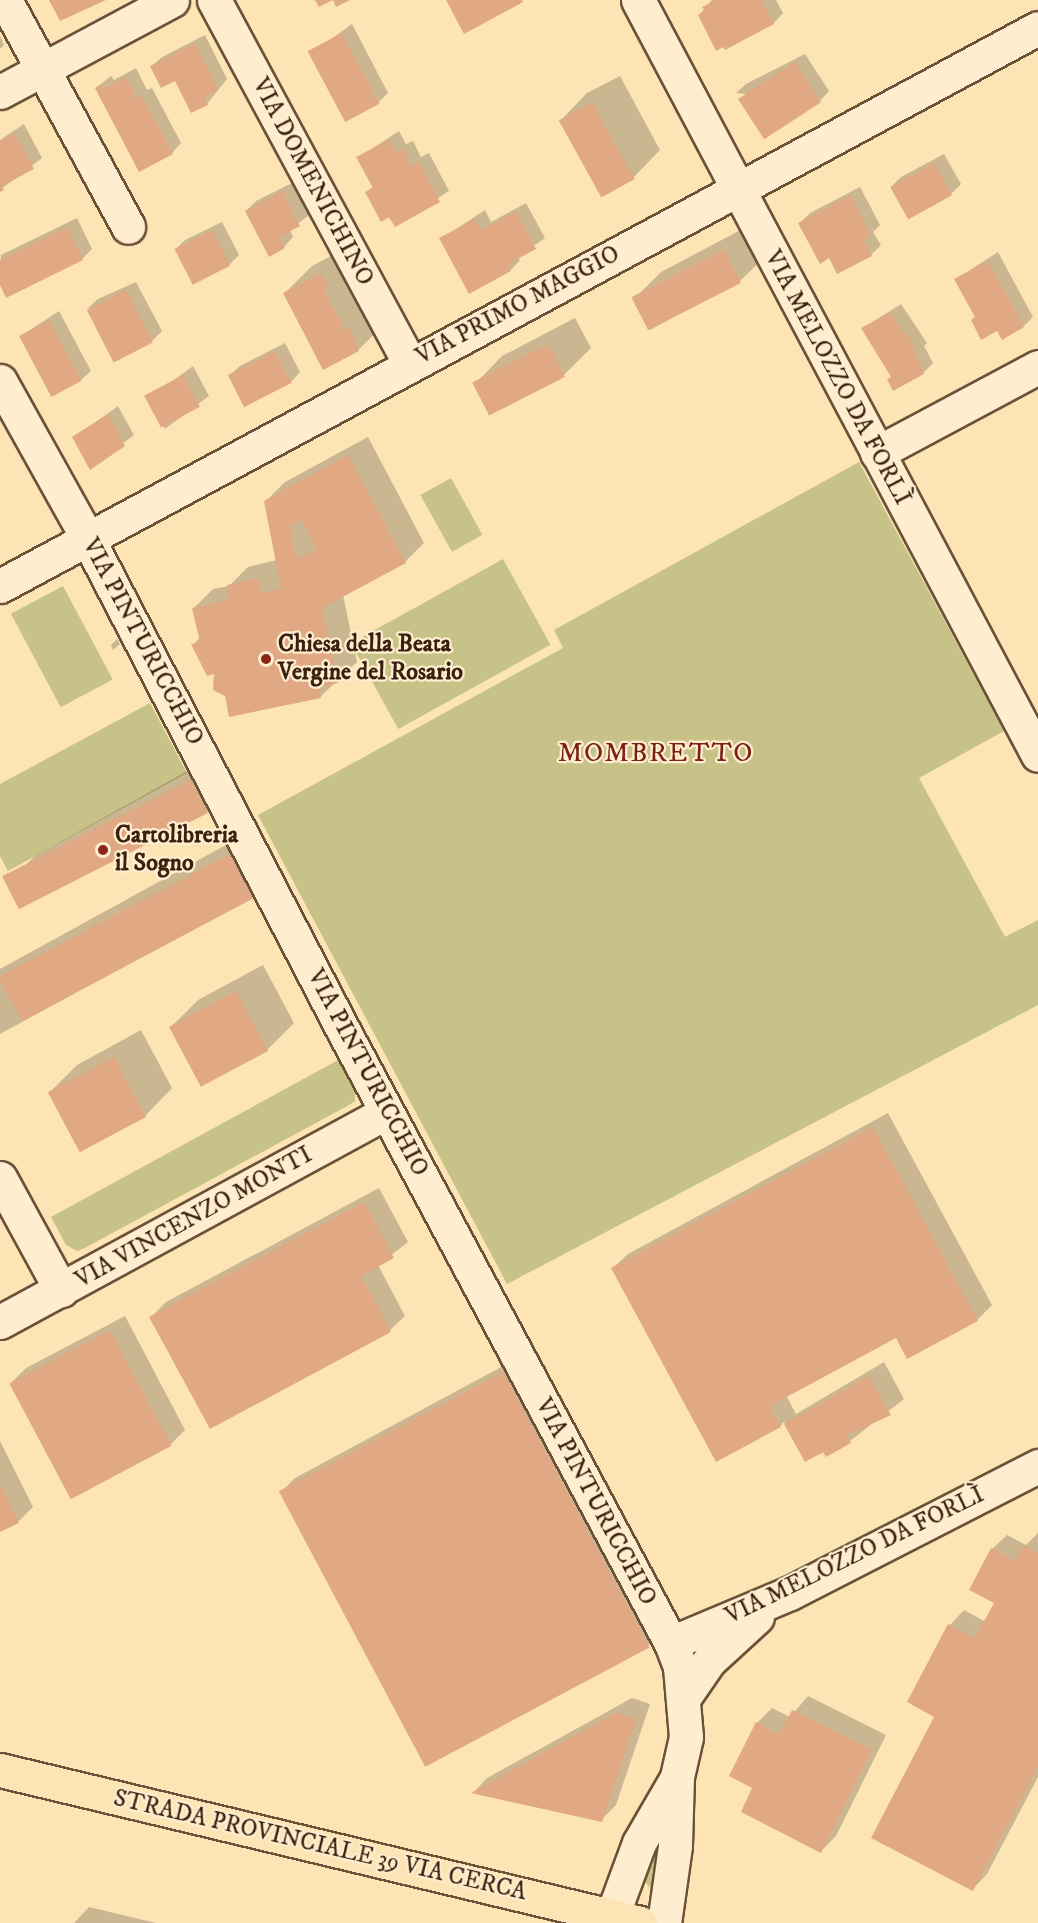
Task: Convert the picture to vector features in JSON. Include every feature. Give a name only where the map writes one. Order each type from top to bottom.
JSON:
[{"type":"main road","name":"STRADA PROVINCIALE 39 VIA CERCA","points":[[0,1770],[626,1919]]},
{"type":"street","points":[[5,0],[128,227]]},
{"type":"street","points":[[0,92],[172,0]]},
{"type":"street","name":"VIA DOMENICHINO","points":[[214,0],[410,364]]},
{"type":"street","name":"VIA MELOZZO DA FORLÌ","points":[[638,0],[1038,755]]},
{"type":"street","name":"VIA PRIMO MAGGIO","points":[[0,586],[89,541],[410,364],[1038,28]]},
{"type":"street","points":[[877,453],[1038,367]]},
{"type":"street","name":"VIA PINTURICCHIO","points":[[0,381],[89,541],[387,1112],[671,1643],[680,1667],[685,1696],[686,1737],[677,1777]]},
{"type":"street","name":"VIA VINCENZO MONTI","points":[[0,1322],[387,1112]]},
{"type":"street","points":[[0,1178],[61,1290]]},
{"type":"street","name":"VIA MELOZZO DA FORLÌ","points":[[671,1643],[790,1593],[1038,1466]]},
{"type":"street","points":[[685,1696],[709,1661],[748,1623],[790,1593]]},
{"type":"street","points":[[626,1919],[639,1843],[677,1777]]},
{"type":"street","points":[[664,1923],[675,1846],[677,1777]]},
{"type":"shaded area","points":[[859,462],[1004,731],[919,778],[1005,937],[1038,920],[1038,1005],[507,1284],[258,815],[563,648],[554,630]]},
{"type":"shaded area","points":[[451,478],[483,535],[452,552],[420,495]]},
{"type":"shaded area","points":[[503,559],[551,645],[398,729],[351,643]]},
{"type":"shaded area","points":[[63,586],[113,680],[61,707],[11,614]]},
{"type":"shaded area","points":[[150,703],[187,773],[8,871],[0,856],[0,784]]},
{"type":"shaded area","points":[[340,1059],[355,1089],[355,1101],[83,1249],[77,1251],[66,1245],[51,1217]]},
{"type":"shaded area","points":[[657,1852],[662,1856],[657,1887],[650,1888],[641,1876],[648,1854]]},
{"type":"building","points":[[49,0],[106,0],[60,21]]},
{"type":"building","points":[[315,0],[333,0],[319,7]]},
{"type":"building","points":[[333,0],[350,0],[336,7]]},
{"type":"building","points":[[446,0],[522,0],[523,2],[464,34]]},
{"type":"building","points":[[716,0],[762,0],[774,24],[725,50],[723,47],[716,51],[698,15],[705,11],[702,7]]},
{"type":"building","points":[[342,33],[380,104],[345,122],[308,51]]},
{"type":"building","points":[[195,43],[218,90],[204,97],[208,105],[191,113],[175,81],[161,88],[150,66]]},
{"type":"building","points":[[795,62],[821,102],[764,139],[738,99]]},
{"type":"building","points":[[126,77],[137,99],[142,96],[173,154],[139,172],[95,88],[101,84],[103,89]]},
{"type":"building","points":[[592,102],[635,179],[601,197],[559,120]]},
{"type":"building","points":[[14,133],[34,169],[2,186],[4,190],[0,192],[0,141]]},
{"type":"building","points":[[389,140],[396,153],[403,149],[411,166],[419,162],[440,202],[395,227],[389,217],[381,222],[365,192],[373,188],[356,157]]},
{"type":"building","points":[[934,163],[952,195],[908,220],[890,187]]},
{"type":"building","points":[[282,191],[300,226],[279,237],[285,248],[269,257],[245,211]]},
{"type":"building","points":[[850,195],[871,236],[863,240],[872,256],[837,274],[829,258],[820,264],[798,223]]},
{"type":"building","points":[[516,212],[536,249],[508,264],[511,271],[469,294],[439,238],[475,219],[481,230]]},
{"type":"building","points":[[67,227],[83,260],[6,298],[0,285],[0,260]]},
{"type":"building","points":[[212,230],[230,266],[193,285],[175,249]]},
{"type":"building","points":[[724,250],[741,283],[648,330],[631,297]]},
{"type":"building","points":[[988,261],[1024,327],[1002,340],[997,331],[981,340],[971,320],[975,317],[954,279]]},
{"type":"building","points":[[321,273],[328,288],[324,290],[345,330],[350,328],[359,351],[323,370],[283,293]]},
{"type":"building","points":[[126,290],[153,343],[114,363],[87,310]]},
{"type":"building","points":[[891,312],[903,334],[907,332],[924,374],[893,391],[887,379],[891,377],[861,328]]},
{"type":"building","points":[[49,320],[81,381],[51,397],[19,336]]},
{"type":"building","points":[[548,344],[565,377],[489,416],[472,383]]},
{"type":"building","points":[[275,351],[291,383],[244,407],[228,375]]},
{"type":"building","points":[[183,375],[200,407],[161,427],[144,396]]},
{"type":"building","points":[[108,414],[125,446],[90,470],[72,437]]},
{"type":"building","points":[[348,455],[406,563],[322,608],[338,683],[319,687],[321,698],[229,717],[225,696],[213,690],[214,674],[207,676],[191,644],[200,642],[192,608],[229,600],[227,585],[258,578],[261,593],[281,589],[264,501]],"holes":[[[301,520],[316,549],[296,559],[290,526]]]},
{"type":"building","points":[[191,780],[208,813],[19,909],[2,876]]},
{"type":"building","points":[[230,854],[253,898],[22,1021],[0,976]]},
{"type":"building","points":[[236,991],[268,1051],[201,1087],[169,1027]]},
{"type":"building","points":[[114,1057],[146,1117],[80,1152],[48,1092]]},
{"type":"building","points":[[873,1127],[978,1321],[907,1359],[896,1338],[770,1406],[781,1427],[716,1462],[611,1268]]},
{"type":"building","points":[[364,1202],[394,1258],[361,1276],[391,1332],[210,1429],[149,1317]]},
{"type":"building","points":[[110,1330],[172,1446],[71,1499],[9,1384]]},
{"type":"building","points":[[503,1372],[649,1647],[425,1767],[279,1491]]},
{"type":"building","points":[[869,1376],[891,1415],[847,1435],[851,1443],[826,1457],[823,1452],[805,1462],[784,1424]]},
{"type":"building","points":[[0,1484],[19,1523],[0,1532]]},
{"type":"building","points":[[1024,1545],[1038,1553],[1038,1766],[973,1891],[871,1838],[934,1717],[907,1702],[948,1624],[975,1638],[994,1603],[969,1590],[991,1548],[1015,1561]]},
{"type":"building","points":[[792,1710],[872,1750],[821,1853],[741,1812],[752,1788],[729,1776],[756,1722],[779,1734]]},
{"type":"building","points":[[617,1712],[636,1719],[602,1822],[471,1793]]},
{"type":"place","name":"Chiesa della Beata Vergine del Rosario","points":[[266,659]]},
{"type":"place","name":"Cartolibreria il Sogno","points":[[103,850]]},
{"type":"district","name":"MOMBRETTO","points":[[656,754]]}]
